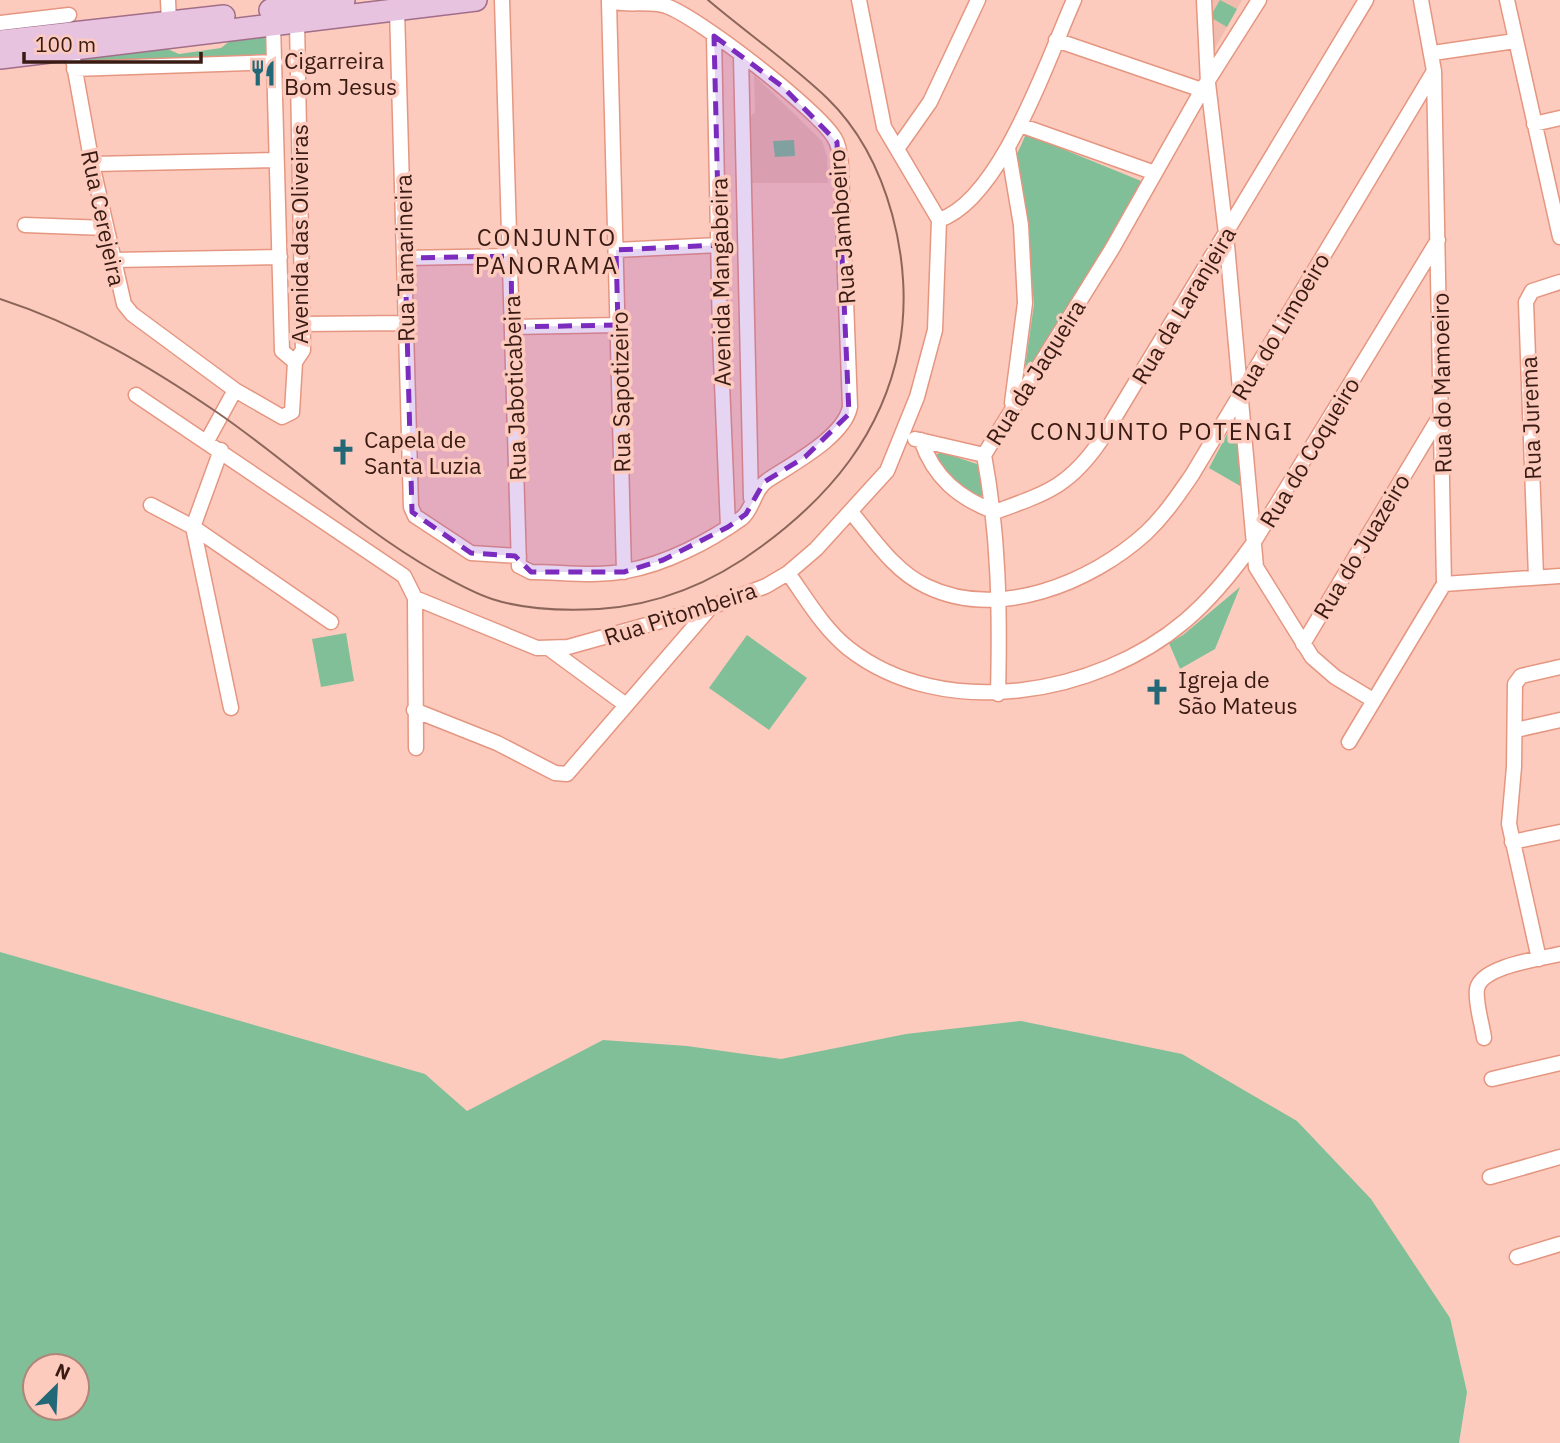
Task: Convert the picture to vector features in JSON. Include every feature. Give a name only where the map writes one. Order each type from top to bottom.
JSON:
[{"type":"main road","points":[[0,58],[169,22],[338,0]]},
{"type":"main road","points":[[0,41],[72,41],[273,24],[477,0]]},
{"type":"street","name":"Rua Cerejeira","points":[[66,0],[92,164],[112,260],[127,309],[235,390],[277,416],[287,416],[293,409]]},
{"type":"street","points":[[168,0],[169,22]]},
{"type":"street","name":"Rua Jaboticabeira","points":[[502,0],[519,561]]},
{"type":"street","points":[[859,0],[880,114],[897,149],[939,220],[954,215],[967,205],[1008,148],[1074,0]]},
{"type":"street","points":[[897,149],[936,90],[978,0]]},
{"type":"street","points":[[1204,0],[1205,87],[1226,234],[1256,567],[1311,657],[1335,677],[1373,700]]},
{"type":"street","name":"Rua da Jaqueira","points":[[998,694],[1000,601],[995,512],[984,455],[1112,249],[1205,87],[1259,0]]},
{"type":"street","name":"Rua da Laranjeira","points":[[995,512],[1049,491],[1070,479],[1086,462],[1366,0]]},
{"type":"street","name":"Rua do Mamoeiro","points":[[1421,0],[1433,53],[1434,71],[1444,584]]},
{"type":"street","points":[[1507,0],[1560,237]]},
{"type":"street","name":"Rua Jamboeiro","points":[[609,1],[665,6],[683,14],[783,88],[823,124],[837,142],[841,166],[850,407],[844,421],[805,457],[764,482],[751,499]]},
{"type":"street","name":"Rua Sapotizeiro","points":[[609,1],[624,572]]},
{"type":"street","name":"Rua Tamarineira","points":[[397,9],[411,507],[415,516],[471,553],[519,561]]},
{"type":"street","name":"Avenida das Oliveiras","points":[[293,409],[295,362],[303,350],[296,22]]},
{"type":"street","points":[[0,23],[72,41],[275,62]]},
{"type":"street","name":"Avenida das Oliveiras","points":[[273,24],[282,351],[295,362]]},
{"type":"street","name":"Avenida Mangabeira","points":[[714,36],[720,335],[728,527]]},
{"type":"street","points":[[1056,40],[1205,87]]},
{"type":"street","points":[[1433,53],[1515,41]]},
{"type":"street","name":"Avenida Mangabeira","points":[[741,56],[751,499]]},
{"type":"street","name":"Rua do Limoeiro","points":[[851,512],[891,560],[926,587],[957,597],[1000,601],[1032,594],[1096,569],[1146,532],[1168,509],[1192,475],[1434,71]]},
{"type":"street","points":[[1534,124],[1560,118]]},
{"type":"street","points":[[1020,125],[1155,173]]},
{"type":"street","points":[[1008,148],[1021,225],[1025,303],[1012,409]]},
{"type":"street","points":[[92,164],[276,160]]},
{"type":"street","name":"Rua Pitombeira","points":[[551,650],[711,607],[766,586],[788,573],[851,512],[887,471],[903,436],[935,330],[939,220]]},
{"type":"street","points":[[25,225],[106,228]]},
{"type":"street","name":"Rua do Coqueiro","points":[[788,573],[826,625],[848,648],[872,663],[924,683],[998,694],[1027,691],[1109,666],[1183,622],[1228,579],[1252,545],[1438,240]]},
{"type":"street","points":[[616,250],[719,245]]},
{"type":"street","points":[[405,258],[511,256]]},
{"type":"street","points":[[112,260],[280,257]]},
{"type":"street","name":"Rua Jurema","points":[[1536,577],[1526,302],[1532,291],[1560,282]]},
{"type":"street","points":[[303,324],[406,323]]},
{"type":"street","points":[[512,327],[618,325]]},
{"type":"street","points":[[720,335],[747,335]]},
{"type":"street","points":[[207,441],[235,390]]},
{"type":"street","points":[[136,395],[404,576],[415,598],[416,748]]},
{"type":"street","name":"Rua do Juazeiro","points":[[1303,644],[1441,413]]},
{"type":"street","points":[[903,436],[984,455]]},
{"type":"street","points":[[921,440],[936,472],[949,487],[971,502],[995,512]]},
{"type":"street","points":[[221,450],[193,527],[231,708]]},
{"type":"street","points":[[519,561],[531,572],[624,572],[663,560],[728,527],[746,514],[751,499]]},
{"type":"street","points":[[150,505],[193,527],[331,622]]},
{"type":"street","points":[[1349,741],[1444,584],[1560,576]]},
{"type":"street","points":[[415,598],[523,643],[551,650],[625,705]]},
{"type":"street","points":[[414,710],[497,743],[555,773],[572,772],[625,705],[711,607]]},
{"type":"street","points":[[1539,959],[1512,842],[1508,805],[1516,730],[1515,684],[1521,676],[1560,667]]},
{"type":"street","points":[[1516,730],[1560,720]]},
{"type":"street","points":[[1512,842],[1560,832]]},
{"type":"street","points":[[1484,1038],[1477,991],[1481,979],[1492,971],[1560,954]]},
{"type":"street","points":[[1492,1079],[1560,1063]]},
{"type":"street","points":[[1490,1177],[1560,1157]]},
{"type":"street","points":[[1517,1257],[1560,1244]]},
{"type":"highlighted area","points":[[714,36],[783,87],[837,142],[849,414],[805,457],[764,482],[746,514],[728,527],[663,560],[624,572],[531,572],[515,556],[471,553],[412,512],[405,258],[511,256],[512,327],[618,325],[616,250],[719,245]]},
{"type":"shaded area","points":[[1207,0],[1242,0],[1213,52]]},
{"type":"shaded area","points":[[754,75],[822,141],[827,156],[828,183],[749,183],[748,119],[755,112]]},
{"type":"green space","points":[[1220,0],[1237,9],[1227,27],[1210,17]]},
{"type":"green space","points":[[266,35],[269,58],[84,63],[84,56],[163,47],[179,54],[221,48],[231,40]]},
{"type":"green space","points":[[1026,134],[1146,183],[1023,382],[1034,304],[1027,240],[1013,163]]},
{"type":"green space","points":[[794,140],[795,156],[775,157],[773,141]]},
{"type":"green space","points":[[1234,421],[1242,487],[1209,468]]},
{"type":"green space","points":[[941,452],[983,466],[983,492],[979,503],[948,478],[932,457]]},
{"type":"green space","points":[[1240,587],[1215,649],[1180,669],[1169,643],[1183,635]]},
{"type":"green space","points":[[346,633],[354,681],[321,687],[312,639]]},
{"type":"green space","points":[[747,635],[807,678],[769,730],[709,688]]},
{"type":"green space","points":[[0,952],[425,1074],[467,1111],[603,1040],[687,1046],[781,1059],[906,1034],[1021,1021],[1182,1054],[1297,1121],[1371,1199],[1450,1318],[1467,1392],[1459,1443],[0,1443]]},
{"type":"tram line","points":[[0,299],[86,334],[166,379],[218,413],[379,536],[436,572],[478,594],[531,608],[585,610],[643,603],[685,590],[725,570],[762,546],[787,527],[831,484],[850,460],[880,408],[899,348],[903,316],[900,249],[881,182],[867,151],[849,123],[827,98],[708,0]]},
{"type":"place","name":"Cigarreira Bom Jesus","points":[[263,73]]},
{"type":"place","name":"Capela de Santa Luzia","points":[[343,452]]},
{"type":"place","name":"Igreja de São Mateus","points":[[1157,692]]},
{"type":"district","name":"CONJUNTO PANORAMA","points":[[547,251]]},
{"type":"district","name":"CONJUNTO POTENGI","points":[[1162,431]]}]
